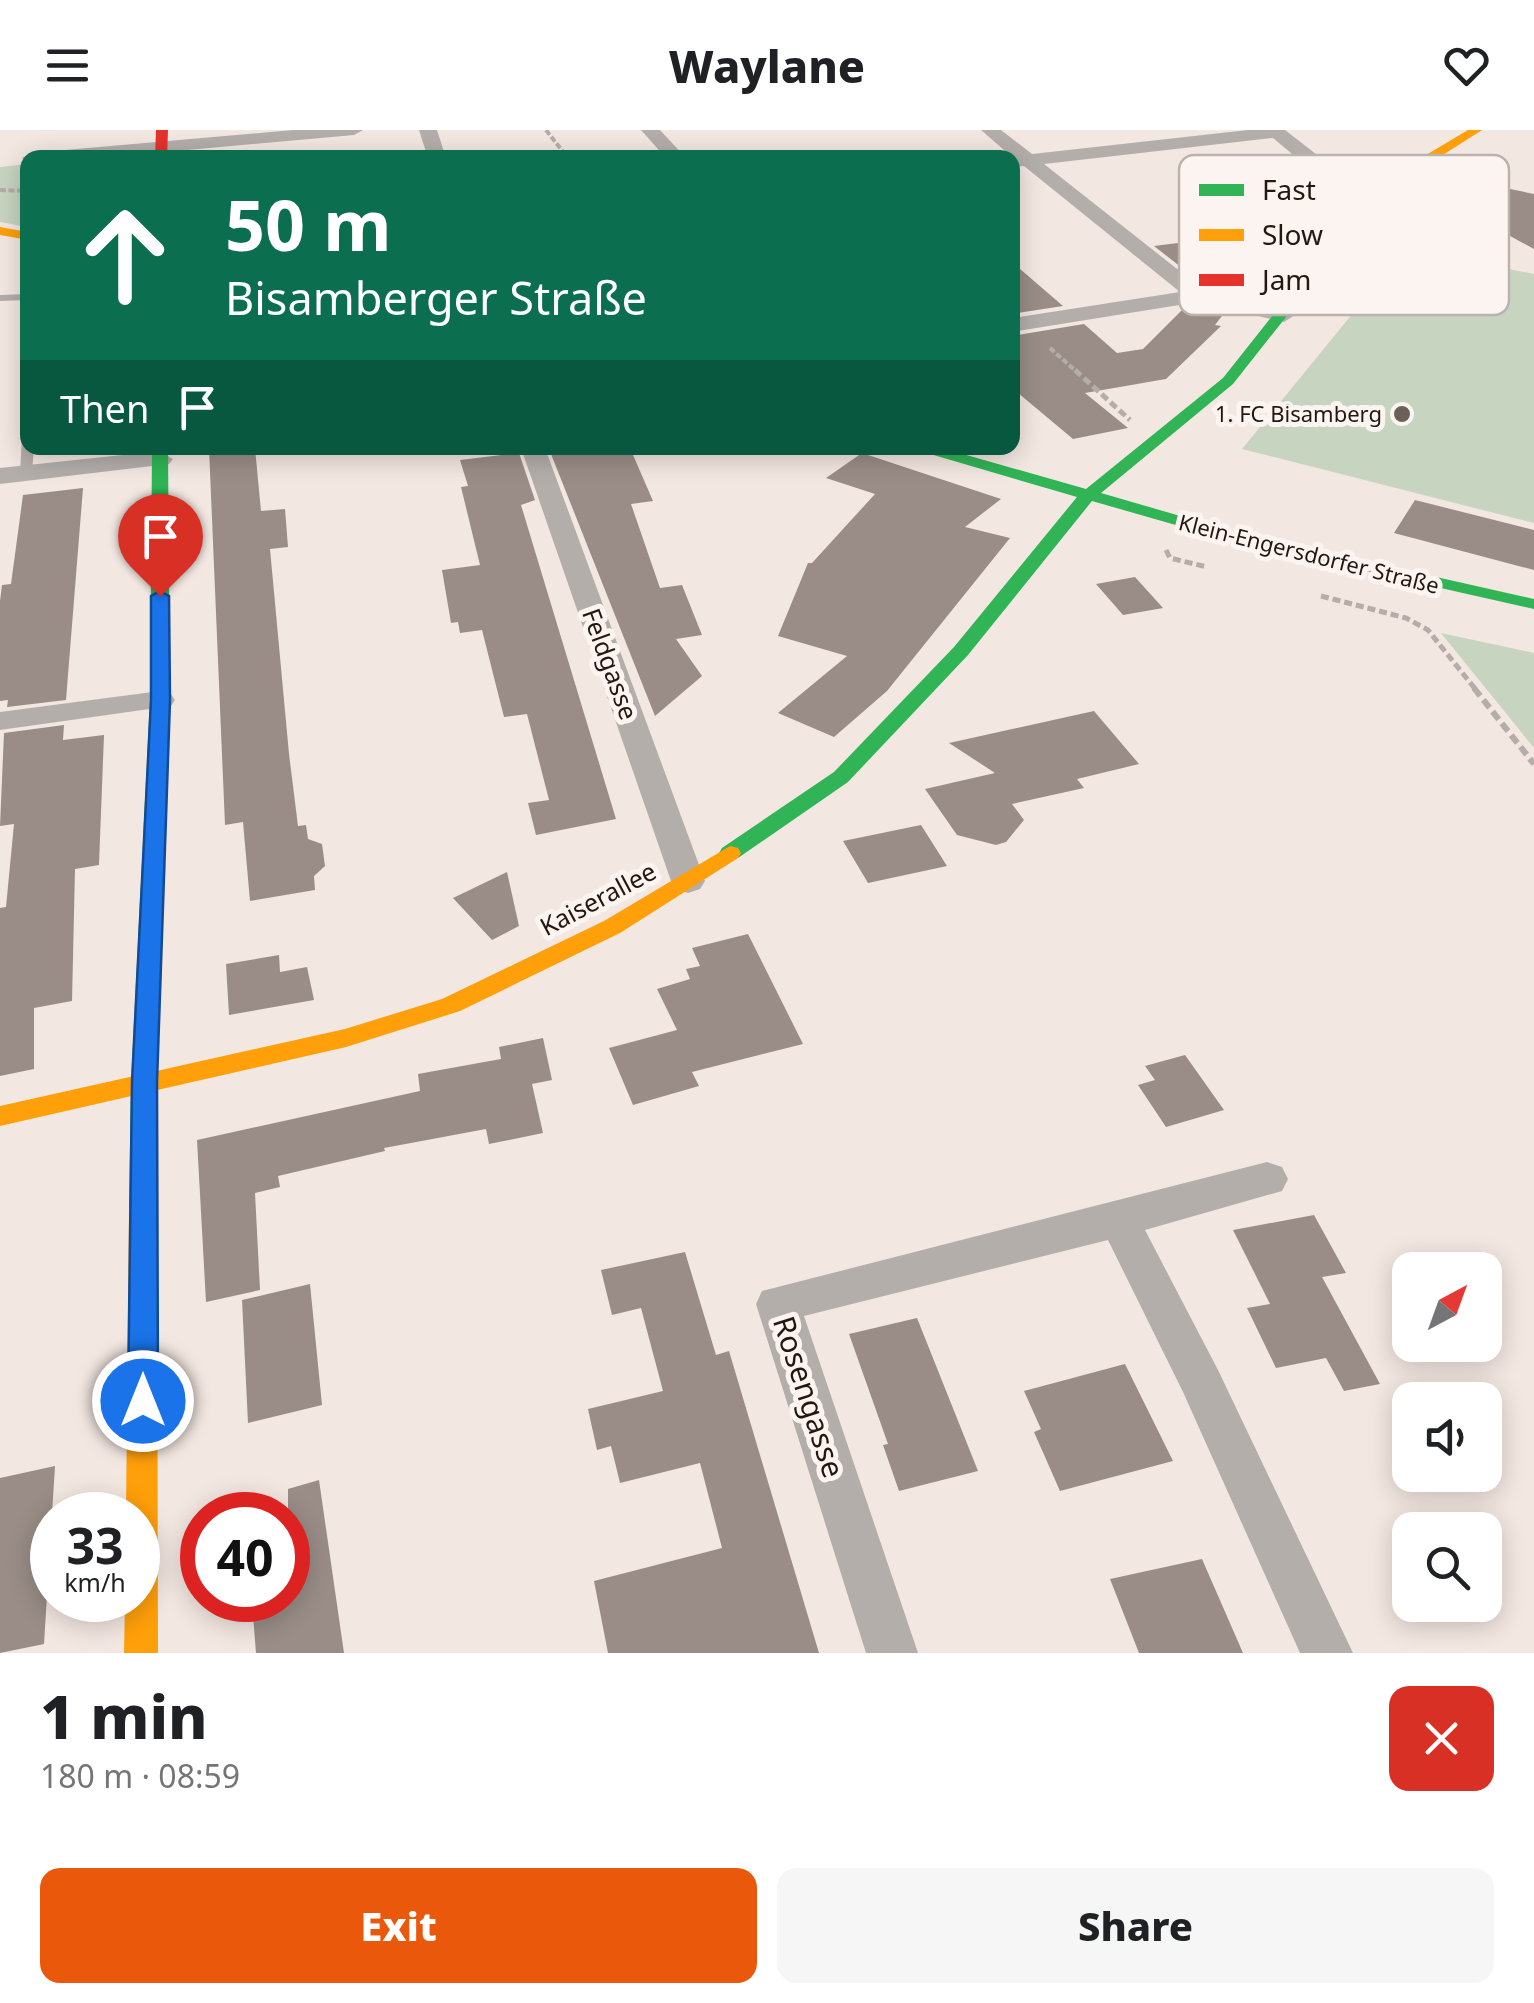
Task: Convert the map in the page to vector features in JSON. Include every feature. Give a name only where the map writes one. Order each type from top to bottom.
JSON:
[{"type":"street","points":[[108,150],[354,130]]},
{"type":"street","points":[[650,130],[669,150]]},
{"type":"street","points":[[990,130],[1009,150]]},
{"type":"street","name":"Kaiserallee","points":[[1435,155],[1476,130]]},
{"type":"street","points":[[1020,161],[1275,131],[1304,155]]},
{"type":"street","points":[[1020,161],[1179,282]]},
{"type":"street","points":[[1020,324],[1179,299]]},
{"type":"street","name":"Kaiserallee","points":[[0,1116],[346,1038],[450,1005],[612,927],[688,881],[841,777],[961,651],[1086,497],[1228,382],[1283,315]]},
{"type":"street","points":[[13,475],[147,455]]},
{"type":"street","points":[[140,1653],[144,1082],[160,700],[160,455]]},
{"type":"street","name":"Feldgasse","points":[[535,455],[688,881]]},
{"type":"street","name":"Klein-Engersdorfer Straße","points":[[949,455],[1086,497],[1335,562],[1534,604]]},
{"type":"street","points":[[0,722],[160,700]]},
{"type":"street","name":"Rosengasse","points":[[892,1653],[778,1304],[1119,1220],[1267,1179]]},
{"type":"street","points":[[1119,1220],[1202,1384],[1328,1653]]},
{"type":"path","points":[[546,130],[562,150]]},
{"type":"path","points":[[1020,326],[1134,423],[1162,436]]},
{"type":"path","points":[[1174,540],[1165,552],[1170,558],[1225,572]]},
{"type":"path","points":[[1315,595],[1406,618],[1428,630],[1534,764]]},
{"type":"green space","points":[[20,165],[20,226],[0,222],[0,167]]},
{"type":"green space","name":"1. FC Bisamberg","points":[[1509,269],[1534,274],[1534,523],[1242,449],[1351,315],[1509,315]]},
{"type":"green space","points":[[1441,633],[1534,653],[1534,748]]},
{"type":"building","points":[[1509,189],[1534,194],[1534,249],[1509,235]]},
{"type":"building","points":[[1179,243],[1179,266],[1154,246]]},
{"type":"building","points":[[1020,269],[1063,306],[1020,313]]},
{"type":"building","points":[[1179,313],[1223,315],[1215,325],[1221,326],[1166,379],[1085,393],[1128,428],[1073,439],[1020,395],[1020,335],[1084,324],[1117,353],[1143,349]]},
{"type":"building","points":[[209,455],[256,455],[261,511],[285,509],[288,547],[270,549],[298,826],[306,825],[308,839],[322,844],[325,866],[314,876],[315,890],[250,901],[243,822],[225,825]]},
{"type":"building","points":[[520,455],[535,500],[521,505],[616,819],[536,835],[528,803],[549,800],[527,714],[504,717],[482,630],[460,633],[458,622],[451,623],[442,570],[480,565],[461,487],[468,486],[460,460]]},
{"type":"building","points":[[551,455],[633,455],[653,501],[631,504],[660,588],[682,585],[702,635],[676,639],[702,676],[655,716]]},
{"type":"building","points":[[859,455],[868,455],[1001,499],[965,527],[1010,538],[887,691],[834,737],[778,713],[847,656],[778,636],[808,563],[875,494],[826,478]]},
{"type":"building","points":[[83,488],[66,700],[7,707],[8,700],[0,701],[0,601],[2,585],[11,584],[23,495]]},
{"type":"building","points":[[1415,500],[1534,530],[1534,570],[1394,533]]},
{"type":"building","points":[[1135,577],[1163,608],[1123,615],[1096,584]]},
{"type":"building","points":[[1094,711],[1139,764],[1077,779],[1084,788],[1012,804],[1024,820],[1006,842],[996,845],[957,835],[925,789],[995,773],[949,743]]},
{"type":"building","points":[[64,725],[63,740],[104,735],[99,865],[75,869],[72,1001],[34,1008],[34,1069],[0,1076],[0,908],[6,907],[14,824],[0,826],[4,733]]},
{"type":"building","points":[[921,825],[947,866],[868,883],[843,841]]},
{"type":"building","points":[[507,872],[519,926],[492,940],[453,898]]},
{"type":"building","points":[[748,934],[803,1044],[692,1072],[699,1086],[633,1105],[609,1048],[677,1030],[657,989],[690,979],[686,969],[700,966],[692,948]]},
{"type":"building","points":[[279,955],[280,972],[307,967],[314,1000],[229,1015],[226,964]]},
{"type":"building","points":[[543,1038],[552,1080],[532,1084],[543,1133],[489,1144],[486,1129],[384,1148],[385,1151],[278,1176],[280,1187],[255,1193],[260,1290],[206,1302],[197,1140],[420,1091],[418,1074],[501,1059],[499,1047]]},
{"type":"building","points":[[1185,1055],[1224,1110],[1166,1127],[1138,1085],[1155,1080],[1145,1066]]},
{"type":"building","points":[[1314,1215],[1346,1273],[1322,1277],[1380,1384],[1344,1391],[1326,1358],[1276,1368],[1247,1308],[1270,1304],[1233,1230]]},
{"type":"building","points":[[685,1252],[716,1355],[729,1351],[819,1653],[608,1653],[594,1581],[722,1548],[700,1463],[620,1483],[611,1446],[597,1450],[588,1409],[663,1391],[641,1308],[612,1315],[601,1270]]},
{"type":"building","points":[[310,1284],[322,1405],[248,1423],[242,1300]]},
{"type":"building","points":[[917,1318],[978,1471],[899,1491],[883,1445],[888,1444],[849,1334]]},
{"type":"building","points":[[1125,1364],[1173,1461],[1060,1491],[1034,1432],[1041,1429],[1024,1391]]},
{"type":"building","points":[[55,1466],[53,1492],[30,1492],[30,1622],[45,1622],[44,1644],[0,1653],[0,1478]]},
{"type":"building","points":[[319,1480],[344,1653],[256,1653],[254,1622],[310,1622],[310,1492],[288,1489]]},
{"type":"building","points":[[1202,1559],[1243,1653],[1139,1653],[1110,1579]]},
{"type":"traffic: fast","points":[[730,853],[841,777],[961,651],[1086,497],[1228,381],[1280,315]]},
{"type":"traffic: fast","points":[[143,1209],[144,1082],[160,700],[160,455]]},
{"type":"traffic: fast","points":[[950,455],[1228,535],[1534,604]]},
{"type":"traffic: slow","points":[[1435,155],[1476,130]]},
{"type":"traffic: slow","points":[[0,231],[20,235]]},
{"type":"traffic: slow","points":[[0,1116],[346,1038],[451,1005],[612,927],[730,853]]},
{"type":"traffic: slow","points":[[141,1653],[143,1209]]},
{"type":"traffic: jam","points":[[161,150],[162,130]]},
{"type":"place","name":"1. FC Bisamberg","points":[[1402,414]]},
{"type":"route","points":[[143,1401],[144,1082],[160,700],[160,596]]}]
